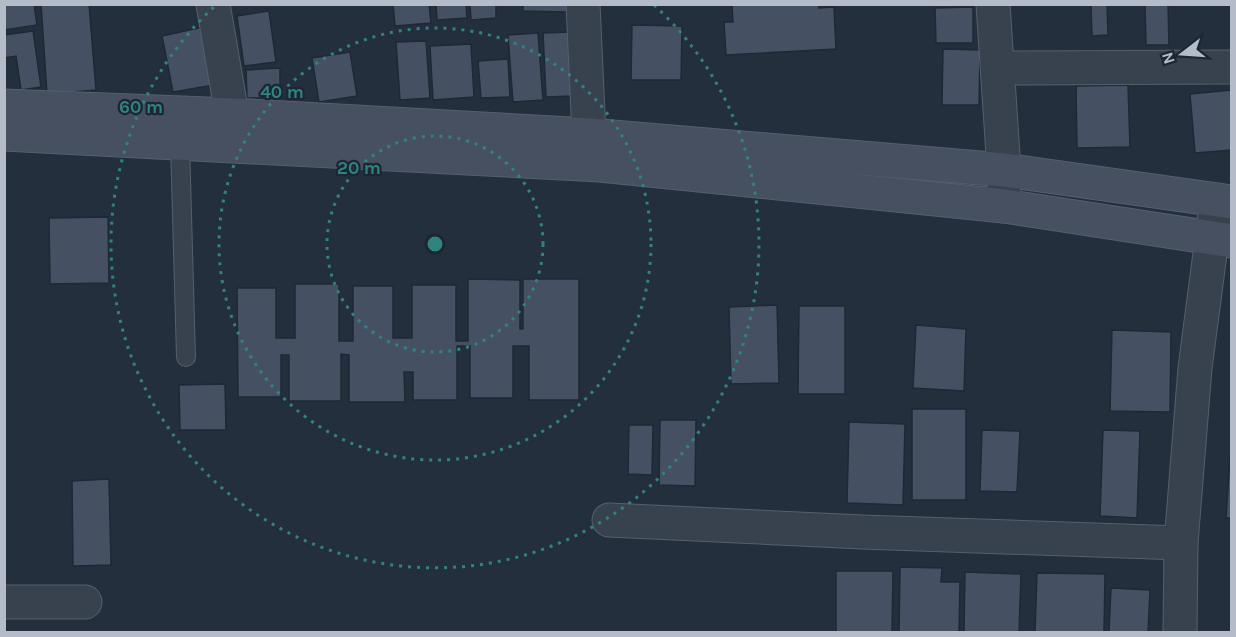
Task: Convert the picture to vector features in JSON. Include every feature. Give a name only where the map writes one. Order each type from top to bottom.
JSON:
[{"type":"main road","points":[[4,105],[1004,206],[1222,239]]},
{"type":"main road","points":[[4,134],[180,143],[235,130],[589,135],[1004,170],[1224,200]]},
{"type":"street","points":[[213,4],[235,130]]},
{"type":"street","points":[[583,4],[589,135]]},
{"type":"street","points":[[993,4],[1004,170],[1004,206]]},
{"type":"street","points":[[998,69],[1232,67]]},
{"type":"street","points":[[1180,633],[1181,543],[1195,368],[1222,239],[1224,200]]},
{"type":"street","points":[[609,520],[862,532],[1181,543]]},
{"type":"street","points":[[4,602],[84,602]]},
{"type":"lane","points":[[180,143],[186,357]]},
{"type":"building","points":[[34,4],[37,25],[4,30],[4,5]]},
{"type":"building","points":[[41,4],[89,4],[96,90],[47,94]]},
{"type":"building","points":[[393,4],[429,4],[431,23],[395,26]]},
{"type":"building","points":[[436,4],[466,4],[467,18],[437,20]]},
{"type":"building","points":[[470,4],[496,4],[496,18],[471,20]]},
{"type":"building","points":[[523,4],[568,4],[568,12],[523,11]]},
{"type":"building","points":[[732,4],[819,4],[819,8],[834,7],[836,49],[726,55],[724,22],[733,22]]},
{"type":"building","points":[[1091,4],[1107,4],[1108,35],[1092,36]]},
{"type":"building","points":[[1145,4],[1168,4],[1169,45],[1146,45]]},
{"type":"building","points":[[973,7],[973,43],[936,43],[935,8]]},
{"type":"building","points":[[269,11],[276,62],[244,66],[237,16]]},
{"type":"building","points":[[632,25],[682,26],[681,80],[631,80]]},
{"type":"building","points":[[203,27],[214,85],[173,92],[162,36]]},
{"type":"building","points":[[33,31],[41,87],[21,90],[16,56],[4,58],[4,35]]},
{"type":"building","points":[[571,32],[573,96],[546,97],[543,33]]},
{"type":"building","points":[[538,33],[543,100],[513,102],[508,35]]},
{"type":"building","points":[[426,41],[430,98],[400,100],[396,42]]},
{"type":"building","points":[[471,44],[474,97],[433,100],[430,46]]},
{"type":"building","points":[[943,49],[980,50],[979,105],[942,105]]},
{"type":"building","points":[[350,52],[357,96],[319,102],[312,58]]},
{"type":"building","points":[[508,59],[510,97],[481,98],[478,61]]},
{"type":"building","points":[[280,68],[280,98],[247,98],[246,70]]},
{"type":"building","points":[[1128,85],[1130,147],[1077,148],[1076,86]]},
{"type":"building","points":[[1232,90],[1232,150],[1195,153],[1190,94]]},
{"type":"building","points":[[108,217],[109,283],[50,284],[49,218]]},
{"type":"building","points":[[468,279],[520,280],[520,329],[523,329],[523,279],[579,279],[579,400],[529,400],[529,346],[513,346],[513,398],[470,398],[470,346],[457,346],[457,400],[413,400],[413,372],[404,372],[405,402],[349,402],[349,355],[341,354],[341,401],[289,401],[289,355],[281,355],[281,397],[238,397],[237,288],[276,288],[276,338],[295,338],[295,284],[339,284],[339,341],[353,341],[353,286],[393,286],[393,338],[412,338],[412,285],[456,285],[456,341],[468,341]]},
{"type":"building","points":[[777,305],[779,383],[731,384],[729,307]]},
{"type":"building","points":[[799,306],[845,306],[845,394],[798,394]]},
{"type":"building","points":[[916,325],[966,329],[964,391],[913,388]]},
{"type":"building","points":[[1112,330],[1171,332],[1170,412],[1110,411]]},
{"type":"building","points":[[225,384],[226,430],[180,430],[179,385]]},
{"type":"building","points":[[912,409],[966,409],[966,500],[912,500]]},
{"type":"building","points":[[660,420],[696,420],[695,486],[659,485]]},
{"type":"building","points":[[849,422],[905,424],[903,505],[847,503]]},
{"type":"building","points":[[629,425],[653,425],[652,475],[628,474]]},
{"type":"building","points":[[982,430],[1020,431],[1017,492],[980,491]]},
{"type":"building","points":[[1103,430],[1140,431],[1137,518],[1100,516]]},
{"type":"building","points":[[1230,457],[1232,458],[1232,518],[1226,518]]},
{"type":"building","points":[[109,479],[111,565],[73,566],[72,481]]},
{"type":"building","points":[[900,567],[942,568],[941,582],[960,582],[959,632],[899,632]]},
{"type":"building","points":[[836,571],[893,571],[892,632],[836,632]]},
{"type":"building","points":[[965,572],[1021,574],[1019,632],[964,632]]},
{"type":"building","points":[[1037,573],[1105,574],[1104,632],[1035,632]]},
{"type":"building","points":[[1111,588],[1150,590],[1148,632],[1109,632]]}]
